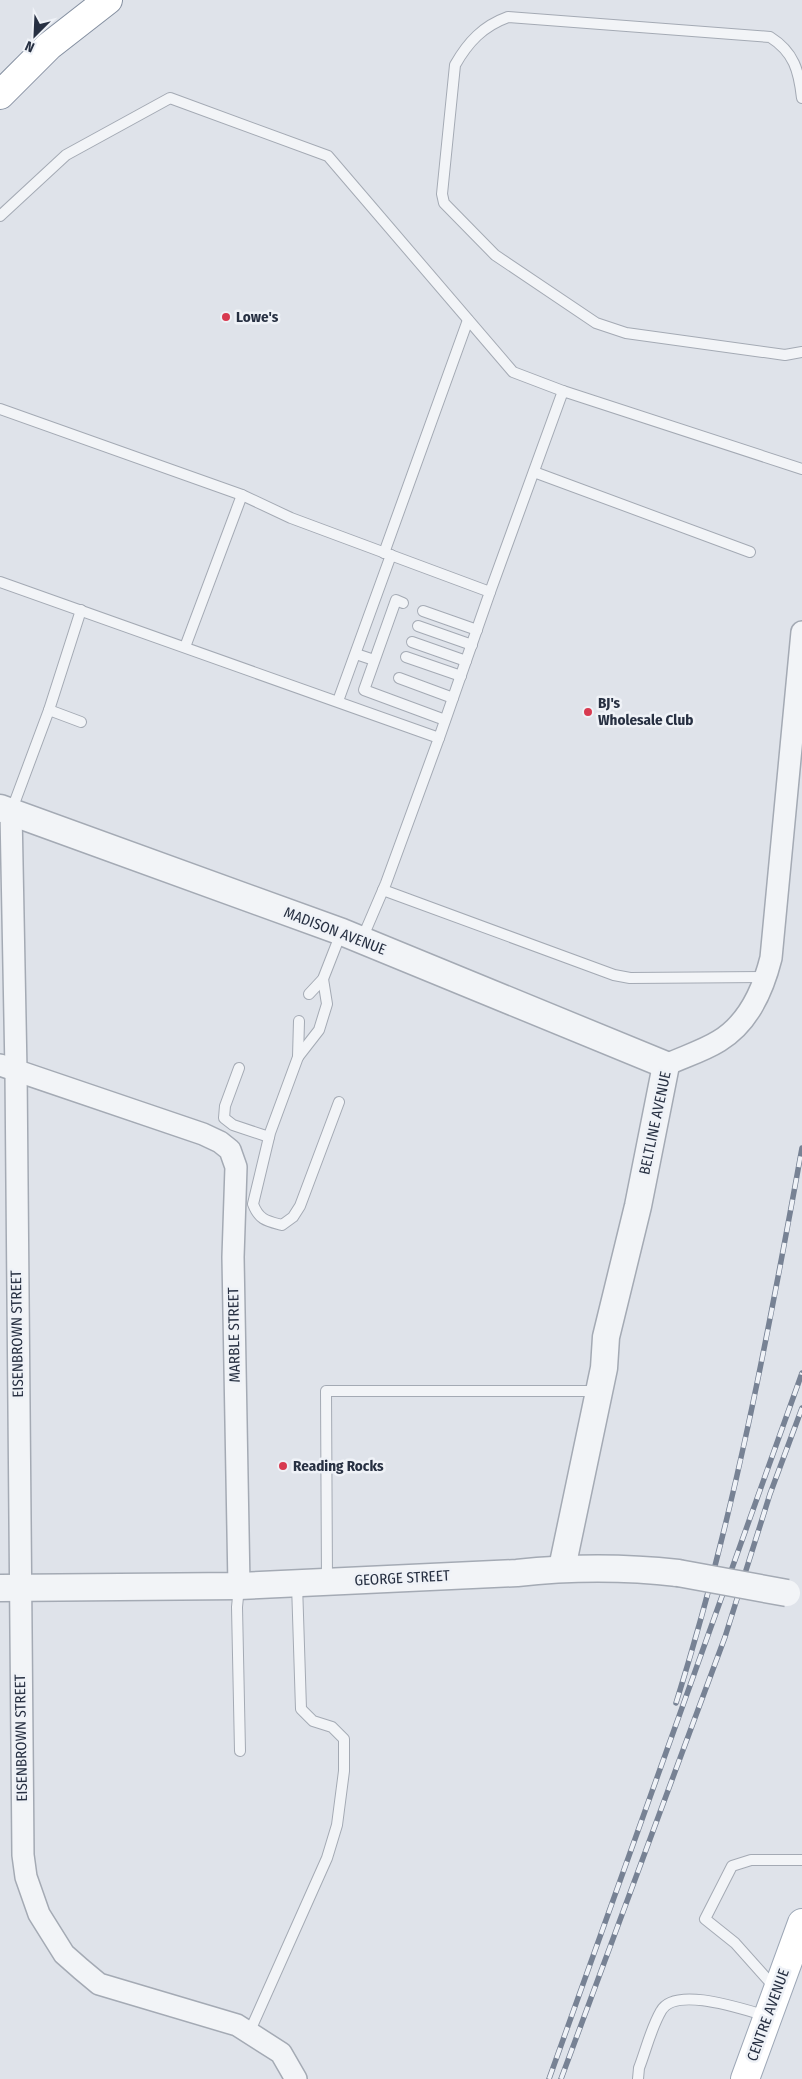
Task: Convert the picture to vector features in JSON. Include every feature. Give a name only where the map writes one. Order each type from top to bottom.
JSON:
[{"type":"main road","points":[[0,95],[49,46],[108,0]]},
{"type":"main road","name":"CENTRE AVENUE","points":[[745,2079],[802,1923]]},
{"type":"street","name":"BELTLINE AVENUE","points":[[562,1568],[604,1368],[606,1337],[638,1206],[666,1065],[720,1041],[750,1012],[766,977],[771,958],[802,632]]},
{"type":"street","name":"MADISON AVENUE","points":[[5,810],[351,936],[666,1065]]},
{"type":"street","name":"EISENBROWN STREET","points":[[5,810],[10,1588],[23,1855],[26,1877],[42,1920],[64,1954],[99,1984],[237,2026],[281,2053],[296,2079]]},
{"type":"street","name":"MARBLE STREET","points":[[8,1068],[203,1134],[220,1142],[230,1150],[236,1167],[233,1257],[239,1586]]},
{"type":"street","name":"GEORGE STREET","points":[[10,1588],[239,1586],[562,1568],[624,1568],[678,1573],[795,1594]]},
{"type":"lane","points":[[802,98],[800,76],[796,64],[789,52],[770,37],[508,17],[493,23],[479,33],[464,48],[455,65],[442,194],[444,203],[495,255],[596,323],[626,333],[644,336],[785,355],[802,352]]},
{"type":"lane","points":[[0,216],[66,155],[170,98],[328,156],[513,372],[563,391],[802,469]]},
{"type":"lane","points":[[338,702],[356,654],[468,320]]},
{"type":"lane","points":[[309,994],[323,979],[383,890],[563,391]]},
{"type":"lane","points":[[0,409],[242,494],[291,518],[490,592]]},
{"type":"lane","points":[[534,472],[750,552]]},
{"type":"lane","points":[[185,647],[242,494]]},
{"type":"lane","points":[[0,582],[439,738]]},
{"type":"lane","points":[[404,603],[396,600],[394,617],[383,649],[364,690],[445,720]]},
{"type":"lane","points":[[5,810],[49,710],[81,610]]},
{"type":"lane","points":[[423,610],[477,630]]},
{"type":"lane","points":[[418,626],[472,645]]},
{"type":"lane","points":[[412,642],[466,661]]},
{"type":"lane","points":[[356,654],[375,666]]},
{"type":"lane","points":[[406,657],[461,676]]},
{"type":"lane","points":[[399,678],[453,698]]},
{"type":"lane","points":[[49,710],[81,722]]},
{"type":"lane","points":[[383,890],[614,975],[630,978],[766,977]]},
{"type":"lane","points":[[298,1057],[319,1030],[327,1004],[323,979]]},
{"type":"lane","points":[[299,1021],[298,1057],[269,1138],[254,1204],[262,1220],[282,1225],[294,1217],[300,1206],[339,1102]]},
{"type":"lane","points":[[239,1068],[225,1106],[224,1118],[233,1125],[269,1138]]},
{"type":"lane","points":[[327,1581],[326,1391],[599,1391]]},
{"type":"lane","points":[[249,2033],[327,1858],[337,1825],[344,1771],[344,1739],[340,1732],[306,1716],[301,1709],[297,1583]]},
{"type":"lane","name":"MARBLE STREET","points":[[239,1586],[237,1607],[240,1751]]},
{"type":"lane","points":[[777,1990],[736,1942],[705,1919],[732,1866],[751,1860],[802,1860]]},
{"type":"lane","points":[[638,2079],[639,2068],[661,2009],[675,2000],[709,2001],[768,2017]]},
{"type":"railway","points":[[676,1703],[715,1566],[748,1428],[802,1148]]},
{"type":"railway","points":[[549,2079],[802,1373]]},
{"type":"railway","points":[[561,2079],[725,1637],[770,1494],[802,1408]]},
{"type":"place","name":"Lowe's","points":[[226,317]]},
{"type":"place","name":"BJ's Wholesale Club","points":[[588,712]]},
{"type":"place","name":"Reading Rocks","points":[[283,1466]]}]
